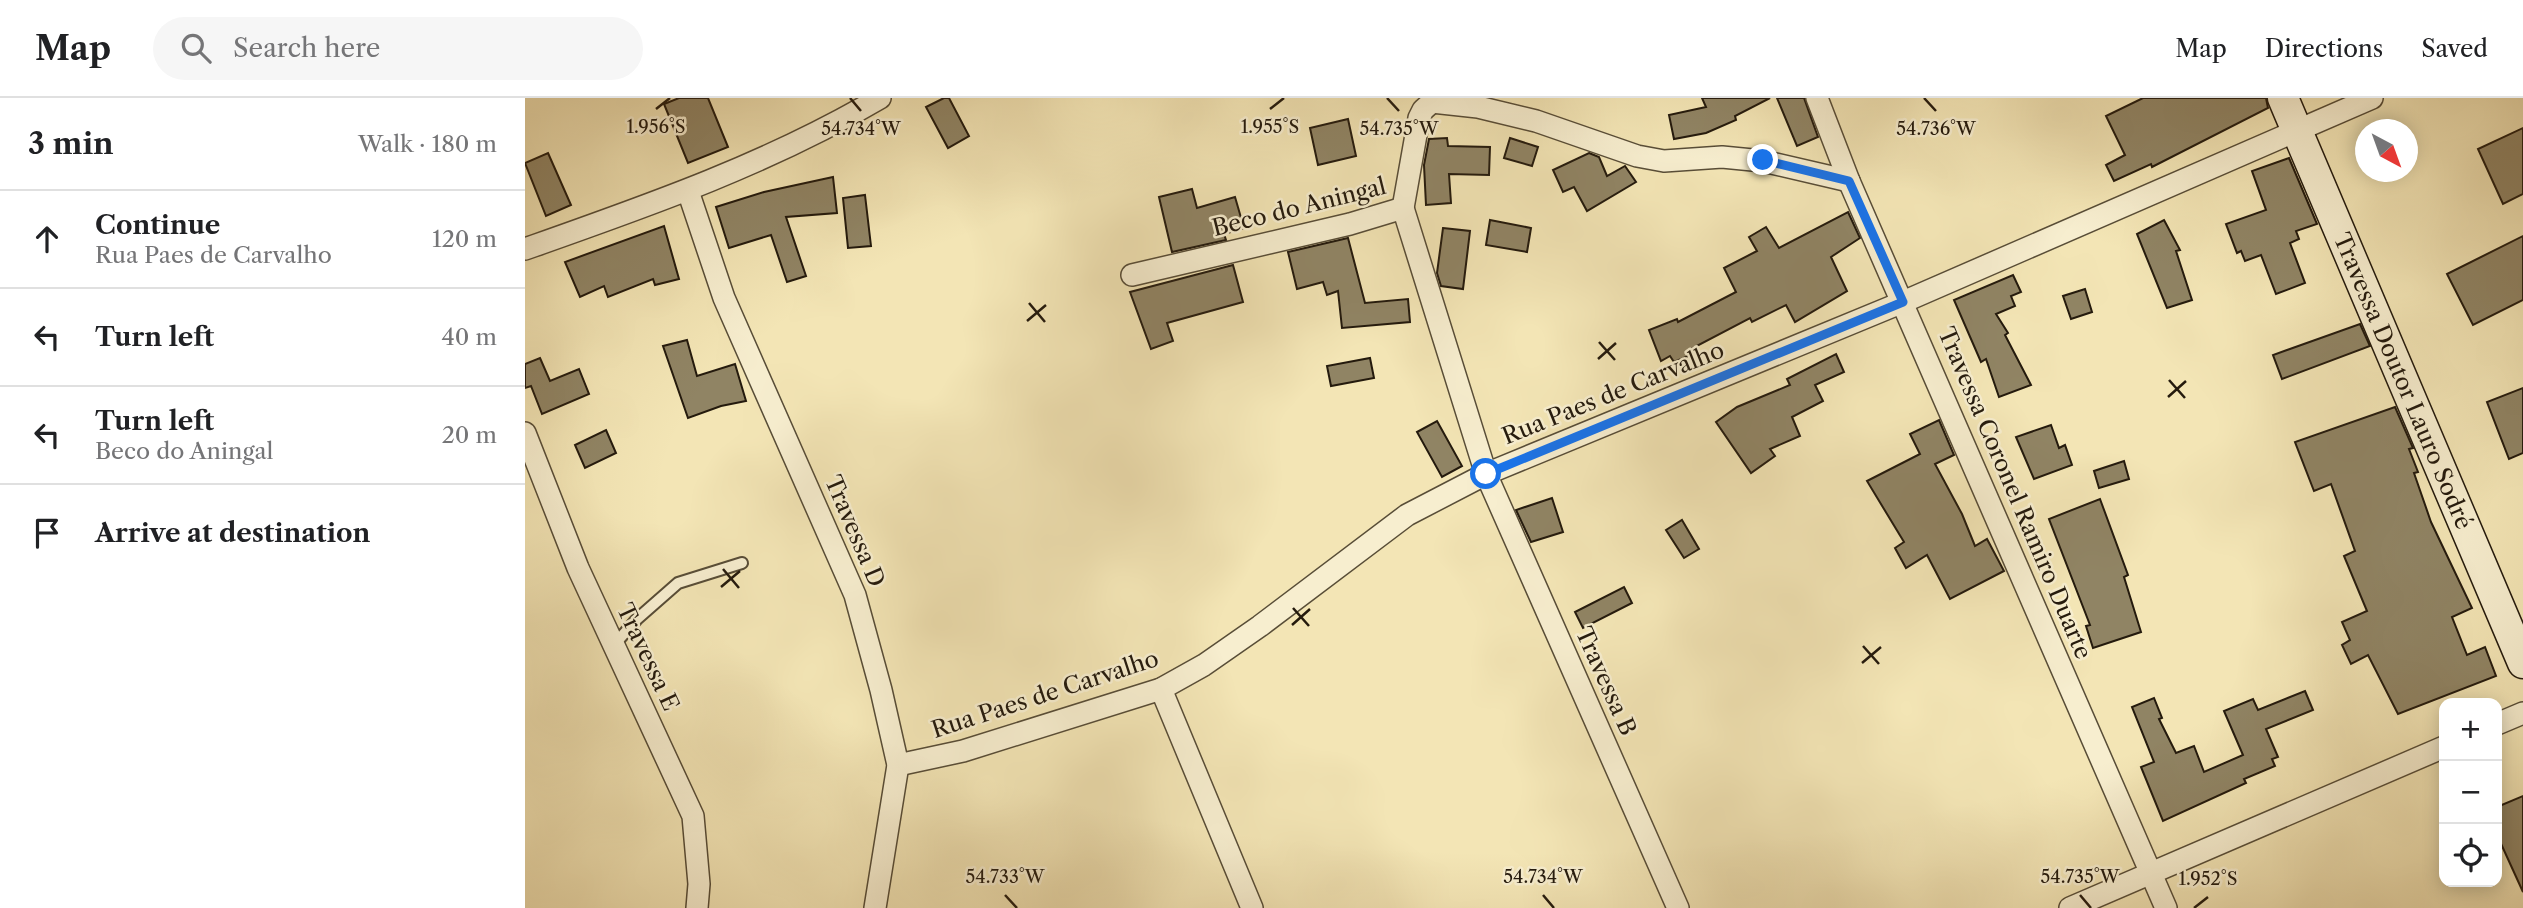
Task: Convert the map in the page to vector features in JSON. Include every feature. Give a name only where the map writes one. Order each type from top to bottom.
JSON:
[{"type":"street","points":[[525,249],[688,191],[794,144],[880,98]]},
{"type":"street","name":"Travessa Coronel Ramiro Duarte","points":[[1817,98],[1849,181],[2166,908]]},
{"type":"street","name":"Travessa Doutor Lauro Sodré","points":[[2283,98],[2523,663]]},
{"type":"street","name":"Rua Paes de Carvalho","points":[[898,765],[963,751],[1161,689],[1204,665],[1260,626],[1407,515],[1486,474],[1903,302],[2372,98]]},
{"type":"street","name":"Beco do Aningal","points":[[1132,275],[1350,224],[1403,208],[1419,118],[1426,106],[1438,102],[1508,113],[1664,161],[1722,157],[1763,160],[1849,181]]},
{"type":"street","name":"Travessa D","points":[[688,191],[724,298],[855,595],[898,765],[875,908]]},
{"type":"street","name":"Travessa B","points":[[1403,208],[1486,474],[1678,908]]},
{"type":"street","name":"Travessa E","points":[[525,433],[578,568],[693,816],[699,884],[697,908]]},
{"type":"street","points":[[1161,689],[1252,908]]},
{"type":"street","points":[[2502,722],[2523,713]]},
{"type":"street","points":[[2070,908],[2439,749]]},
{"type":"lane","points":[[614,645],[637,619],[678,583],[743,563]]},
{"type":"building","points":[[679,98],[708,98],[728,147],[688,163],[664,104]]},
{"type":"building","points":[[949,98],[969,136],[948,148],[926,107]]},
{"type":"building","points":[[1702,98],[1770,98],[1735,116],[1736,120],[1706,133],[1674,139],[1669,115],[1706,107]]},
{"type":"building","points":[[1777,98],[1804,98],[1818,137],[1797,146]]},
{"type":"building","points":[[2143,98],[2266,98],[2268,108],[2152,167],[2151,164],[2114,181],[2106,165],[2125,155],[2106,116]]},
{"type":"building","points":[[1348,119],[1356,156],[1318,165],[1310,128]]},
{"type":"building","points":[[2523,128],[2523,194],[2503,204],[2478,149]]},
{"type":"building","points":[[1447,138],[1448,146],[1490,147],[1489,175],[1449,174],[1451,203],[1426,205],[1424,165],[1429,139]]},
{"type":"building","points":[[1510,138],[1538,147],[1532,166],[1504,158]]},
{"type":"building","points":[[548,153],[571,205],[546,216],[525,163]]},
{"type":"building","points":[[1589,153],[1599,157],[1607,176],[1625,166],[1636,182],[1587,211],[1574,187],[1563,192],[1553,170]]},
{"type":"building","points":[[2289,158],[2317,224],[2296,231],[2299,239],[2290,243],[2305,283],[2276,294],[2261,255],[2245,261],[2241,251],[2237,253],[2226,224],[2266,210],[2252,171]]},
{"type":"building","points":[[833,177],[837,213],[786,217],[806,276],[787,282],[771,235],[729,248],[716,207],[764,192]]},
{"type":"building","points":[[1192,189],[1197,208],[1235,197],[1244,228],[1224,234],[1226,240],[1172,252],[1159,197]]},
{"type":"building","points":[[865,195],[871,246],[848,248],[843,198]]},
{"type":"building","points":[[1848,212],[1860,238],[1831,257],[1847,291],[1795,322],[1786,305],[1752,322],[1750,318],[1689,350],[1691,355],[1674,362],[1670,356],[1661,361],[1649,330],[1677,319],[1678,322],[1736,292],[1724,268],[1757,251],[1749,237],[1766,227],[1779,248]]},
{"type":"building","points":[[1490,220],[1531,228],[1527,252],[1486,245]]},
{"type":"building","points":[[2164,220],[2180,250],[2176,251],[2192,300],[2167,308],[2137,234]]},
{"type":"building","points":[[664,226],[679,279],[655,285],[653,279],[608,297],[604,286],[580,297],[565,262]]},
{"type":"building","points":[[1443,228],[1470,231],[1463,289],[1441,286],[1437,273]]},
{"type":"building","points":[[2523,236],[2523,300],[2473,325],[2447,274]]},
{"type":"building","points":[[1348,238],[1365,303],[1408,299],[1410,322],[1342,328],[1338,291],[1327,295],[1323,282],[1297,289],[1288,252]]},
{"type":"building","points":[[1233,265],[1243,302],[1167,323],[1173,341],[1151,349],[1130,292]]},
{"type":"building","points":[[2013,275],[2021,292],[2011,296],[2015,306],[1996,314],[2008,333],[2005,335],[2031,385],[1999,397],[1986,359],[1981,362],[1954,300]]},
{"type":"building","points":[[2085,289],[2092,312],[2071,319],[2063,296]]},
{"type":"building","points":[[2360,324],[2370,346],[2282,379],[2273,355]]},
{"type":"building","points":[[687,340],[697,376],[735,364],[746,401],[721,406],[688,418],[663,346]]},
{"type":"building","points":[[1836,354],[1844,372],[1815,385],[1823,401],[1792,417],[1800,436],[1770,449],[1775,456],[1751,473],[1716,422],[1737,407],[1790,385],[1787,379]]},
{"type":"building","points":[[540,358],[550,381],[579,369],[589,394],[542,414],[531,386],[525,388],[525,364]]},
{"type":"building","points":[[1370,358],[1374,378],[1331,386],[1327,366]]},
{"type":"building","points":[[2523,388],[2523,453],[2509,459],[2487,402]]},
{"type":"building","points":[[2395,407],[2413,448],[2409,449],[2418,472],[2414,473],[2431,522],[2472,608],[2452,617],[2467,655],[2485,647],[2496,676],[2398,714],[2368,655],[2351,664],[2342,645],[2350,640],[2342,622],[2367,611],[2344,556],[2355,551],[2331,484],[2314,491],[2295,442]]},
{"type":"building","points":[[1939,420],[1954,455],[1935,464],[1962,514],[1975,546],[1987,539],[2004,571],[1950,599],[1927,555],[1906,568],[1895,548],[1904,542],[1867,481],[1920,454],[1910,434]]},
{"type":"building","points":[[1437,421],[1462,466],[1442,477],[1417,432]]},
{"type":"building","points":[[2051,425],[2059,448],[2065,445],[2072,465],[2034,479],[2016,437]]},
{"type":"building","points":[[606,430],[616,453],[585,468],[575,445]]},
{"type":"building","points":[[2124,461],[2129,479],[2099,488],[2094,471]]},
{"type":"building","points":[[1552,498],[1563,532],[1531,542],[1516,510]]},
{"type":"building","points":[[2100,499],[2128,575],[2124,577],[2141,632],[2093,648],[2086,626],[2090,625],[2049,519]]},
{"type":"building","points":[[1682,520],[1699,549],[1684,558],[1666,530]]},
{"type":"building","points":[[1624,587],[1632,603],[1583,628],[1575,612]]},
{"type":"building","points":[[2305,691],[2313,710],[2266,729],[2278,757],[2272,759],[2275,766],[2244,779],[2246,783],[2163,821],[2141,767],[2154,762],[2132,707],[2154,698],[2162,718],[2159,719],[2176,753],[2194,746],[2204,772],[2243,755],[2224,711],[2253,699],[2258,710]]},
{"type":"building","points":[[2523,796],[2523,892],[2502,846],[2502,805]]},
{"type":"route","points":[[1486,474],[1903,302],[1849,181],[1763,160]]}]
